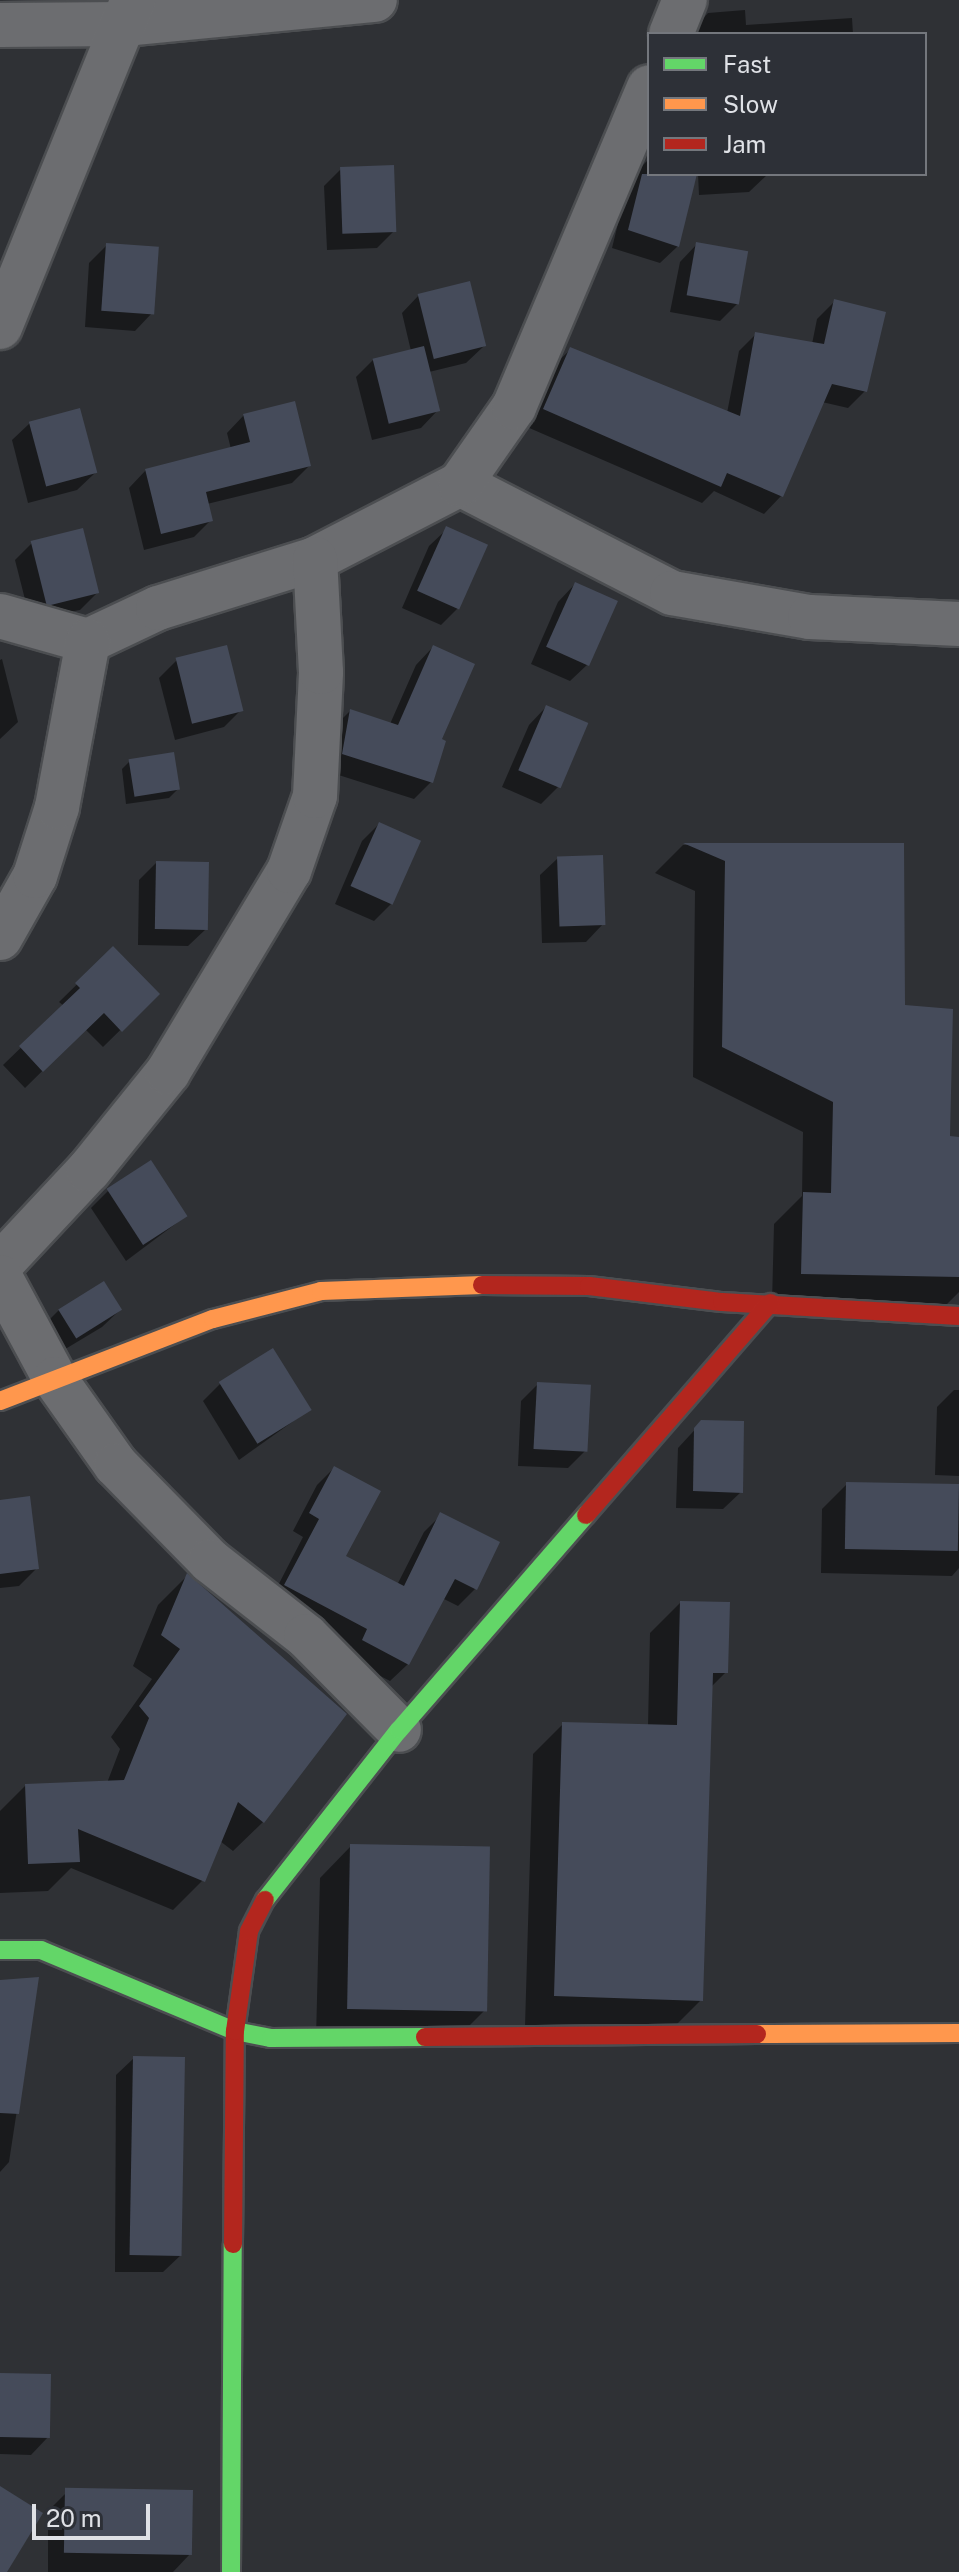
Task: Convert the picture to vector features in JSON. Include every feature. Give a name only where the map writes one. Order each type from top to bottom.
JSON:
[{"type":"street","points":[[0,25],[128,12],[375,0]]},
{"type":"street","points":[[672,32],[685,0]]},
{"type":"street","points":[[0,327],[128,12]]},
{"type":"street","points":[[0,616],[88,641],[158,608],[315,559],[460,484],[514,407],[647,92]]},
{"type":"street","points":[[460,484],[672,593],[810,617],[959,624]]},
{"type":"street","points":[[0,1265],[89,1170],[168,1072],[289,871],[315,796],[321,672],[315,559]]},
{"type":"street","points":[[0,938],[35,876],[57,807],[88,641]]},
{"type":"street","points":[[0,1277],[55,1379],[116,1465],[210,1561],[306,1636],[399,1730]]},
{"type":"street","points":[[0,1401],[213,1319],[321,1291],[403,1285],[589,1286],[959,1316]]},
{"type":"street","points":[[231,2572],[235,2031],[249,1931],[273,1883],[399,1730],[770,1303]]},
{"type":"street","points":[[0,1950],[41,1950],[235,2031],[271,2038],[959,2033]]},
{"type":"building","points":[[394,165],[396,232],[342,234],[340,167]]},
{"type":"building","points":[[642,174],[697,176],[679,247],[628,230]]},
{"type":"building","points":[[696,242],[748,251],[739,304],[687,295]]},
{"type":"building","points":[[106,243],[159,247],[154,315],[101,311]]},
{"type":"building","points":[[470,281],[486,346],[434,359],[418,294]]},
{"type":"building","points":[[834,299],[886,312],[867,392],[832,384],[783,497],[727,473],[721,487],[543,409],[570,347],[740,416],[755,332],[824,344]]},
{"type":"building","points":[[424,346],[440,411],[389,424],[373,359]]},
{"type":"building","points":[[295,401],[311,466],[206,492],[213,521],[161,534],[145,469],[250,442],[243,414]]},
{"type":"building","points":[[80,408],[97,473],[46,486],[29,422]]},
{"type":"building","points":[[446,526],[488,545],[459,610],[417,591]]},
{"type":"building","points":[[83,528],[99,593],[47,606],[31,541]]},
{"type":"building","points":[[575,582],[618,601],[589,666],[546,647]]},
{"type":"building","points":[[227,645],[243,711],[192,724],[176,658]]},
{"type":"building","points":[[433,645],[475,664],[442,739],[446,741],[433,783],[342,754],[350,709],[398,725]]},
{"type":"building","points":[[546,705],[588,723],[561,788],[518,770]]},
{"type":"building","points":[[174,752],[180,790],[135,797],[129,759]]},
{"type":"building","points":[[379,822],[421,841],[393,905],[351,886]]},
{"type":"building","points":[[683,843],[904,843],[905,1005],[953,1009],[950,1136],[959,1137],[959,1277],[801,1274],[803,1192],[831,1193],[833,1102],[722,1047],[725,861]]},
{"type":"building","points":[[603,855],[605,925],[559,927],[557,857]]},
{"type":"building","points":[[156,861],[209,862],[208,930],[155,929]]},
{"type":"building","points":[[113,946],[160,994],[122,1032],[104,1013],[43,1072],[19,1046],[80,988],[75,983]]},
{"type":"building","points":[[151,1160],[187,1216],[143,1245],[107,1189]]},
{"type":"building","points":[[104,1281],[122,1310],[76,1338],[58,1310]]},
{"type":"building","points":[[273,1348],[312,1410],[257,1444],[219,1382]]},
{"type":"building","points":[[537,1382],[591,1385],[587,1452],[533,1449]]},
{"type":"building","points":[[701,1420],[744,1421],[743,1493],[693,1491],[694,1428]]},
{"type":"building","points":[[334,1466],[381,1491],[346,1556],[404,1586],[440,1512],[500,1542],[477,1590],[455,1579],[409,1665],[362,1640],[367,1629],[284,1585],[319,1519],[309,1513]]},
{"type":"building","points":[[846,1482],[959,1484],[958,1551],[845,1549]]},
{"type":"building","points":[[30,1496],[39,1569],[0,1574],[0,1500]]},
{"type":"building","points":[[187,1573],[347,1714],[264,1823],[238,1802],[205,1882],[78,1829],[80,1862],[28,1864],[25,1784],[124,1780],[149,1718],[139,1706],[180,1649],[161,1635]]},
{"type":"building","points":[[680,1601],[730,1602],[728,1673],[713,1673],[703,2001],[554,1996],[562,1722],[677,1725]]},
{"type":"building","points":[[350,1844],[490,1846],[487,2011],[347,2009]]},
{"type":"building","points":[[39,1977],[19,2114],[0,2113],[0,1980]]},
{"type":"building","points":[[133,2056],[185,2057],[182,2256],[130,2255]]},
{"type":"building","points":[[0,2373],[51,2374],[50,2438],[0,2437]]},
{"type":"building","points":[[0,2486],[43,2513],[7,2572],[0,2572]]},
{"type":"building","points":[[65,2488],[193,2490],[192,2555],[64,2553]]},
{"type":"traffic: fast","points":[[265,1900],[399,1730],[586,1515]]},
{"type":"traffic: fast","points":[[0,1950],[41,1950],[235,2031],[271,2038],[425,2037]]},
{"type":"traffic: fast","points":[[231,2572],[233,2244]]},
{"type":"traffic: slow","points":[[0,1401],[213,1319],[321,1291],[482,1285]]},
{"type":"traffic: slow","points":[[757,2034],[959,2033]]},
{"type":"traffic: jam","points":[[482,1285],[589,1286],[722,1302],[959,1316]]},
{"type":"traffic: jam","points":[[586,1515],[770,1303]]},
{"type":"traffic: jam","points":[[233,2244],[235,2031],[249,1931],[265,1900]]},
{"type":"traffic: jam","points":[[425,2037],[757,2034]]}]
